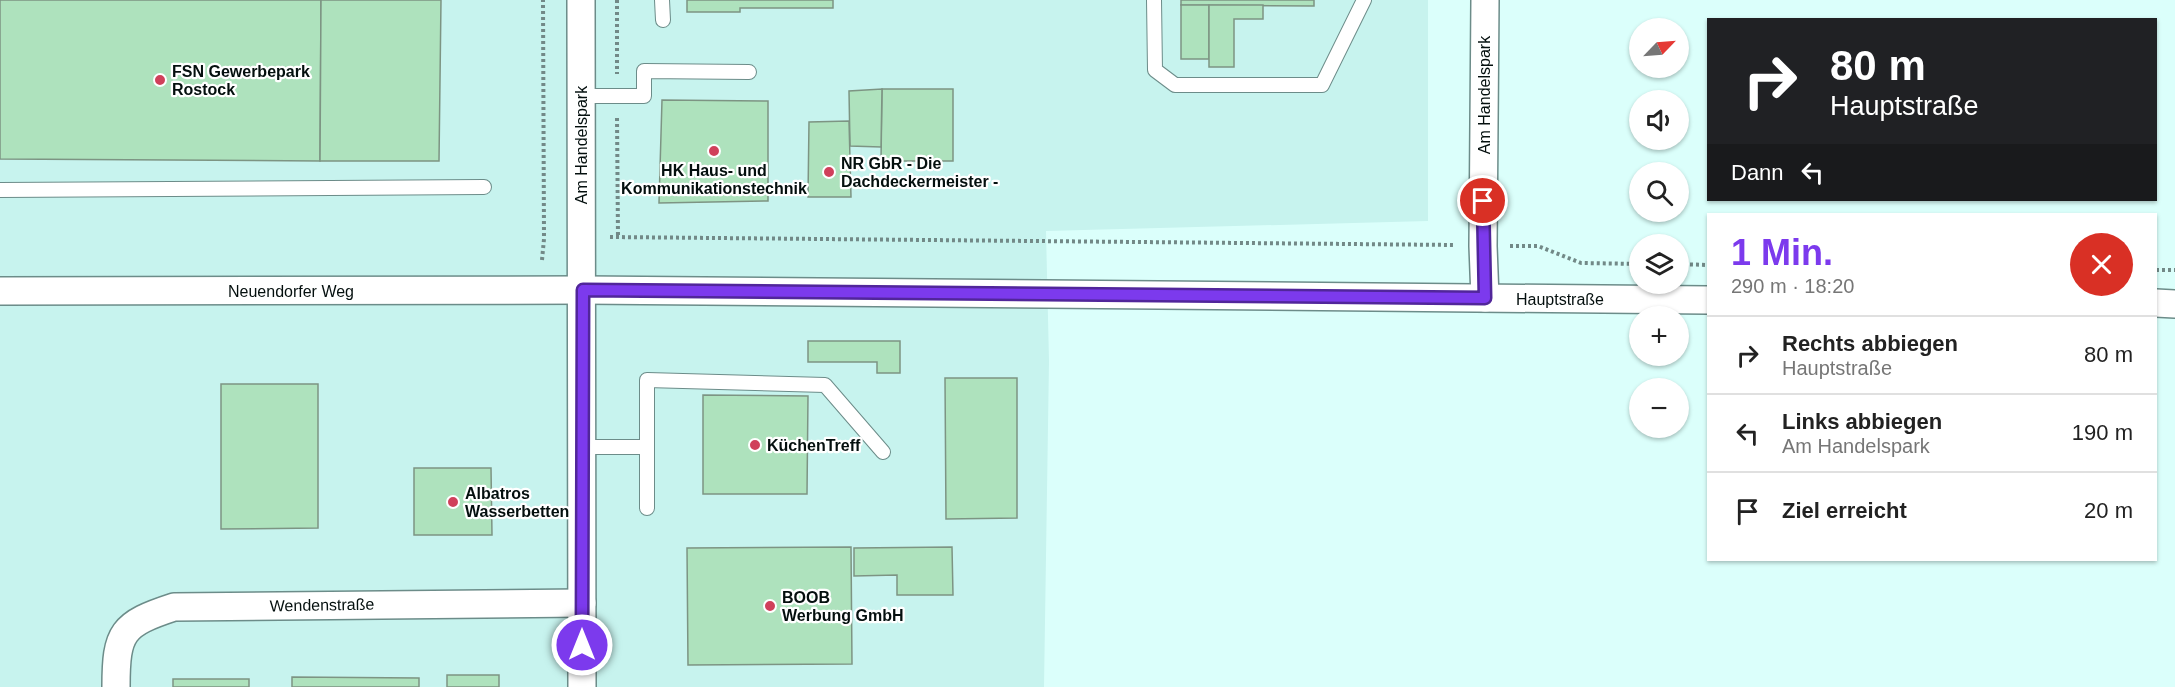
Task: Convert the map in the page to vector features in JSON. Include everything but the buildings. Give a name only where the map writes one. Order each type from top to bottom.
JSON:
[{"type":"street","name":"Am Handelspark","points":[[581,0],[582,687]]},
{"type":"street","name":"Am Handelspark","points":[[1485,0],[1483,246],[1485,298]]},
{"type":"street","name":"Neuendorfer Weg","points":[[0,291],[583,290]]},
{"type":"street","name":"Hauptstraße","points":[[583,290],[1707,300]]},
{"type":"street","points":[[2157,303],[2175,303]]},
{"type":"street","name":"Wendenstraße","points":[[116,687],[116,658],[123,634],[146,616],[174,607],[582,603]]},
{"type":"lane","points":[[662,0],[663,20]]},
{"type":"lane","points":[[1154,0],[1155,70],[1175,85],[1322,85],[1364,0]]},
{"type":"lane","points":[[580,96],[644,96],[644,71],[749,72]]},
{"type":"lane","points":[[0,190],[484,187]]},
{"type":"lane","points":[[648,508],[647,380],[825,385],[883,452]]},
{"type":"lane","points":[[582,447],[647,447]]},
{"type":"path","points":[[543,0],[544,239],[618,237],[1538,246],[1581,263],[1629,264]]},
{"type":"path","points":[[1689,264],[1707,265]]},
{"type":"path","points":[[2157,270],[2175,270]]},
{"type":"shaded area","points":[[0,0],[1428,0],[1428,221],[1046,231],[1049,361],[1044,687],[0,687]]},
{"type":"place","name":"FSN Gewerbepark Rostock","points":[[160,80]]},
{"type":"place","name":"HK Haus- und Kommunikationstechnik","points":[[714,151]]},
{"type":"place","name":"NR GbR - Die Dachdeckermeister -","points":[[829,172]]},
{"type":"place","name":"KüchenTreff","points":[[755,445]]},
{"type":"place","name":"Albatros Wasserbetten","points":[[453,502]]},
{"type":"place","name":"BOOB Werbung GmbH","points":[[770,606]]},
{"type":"route","points":[[582,645],[583,290],[1485,298],[1483,201]]}]
